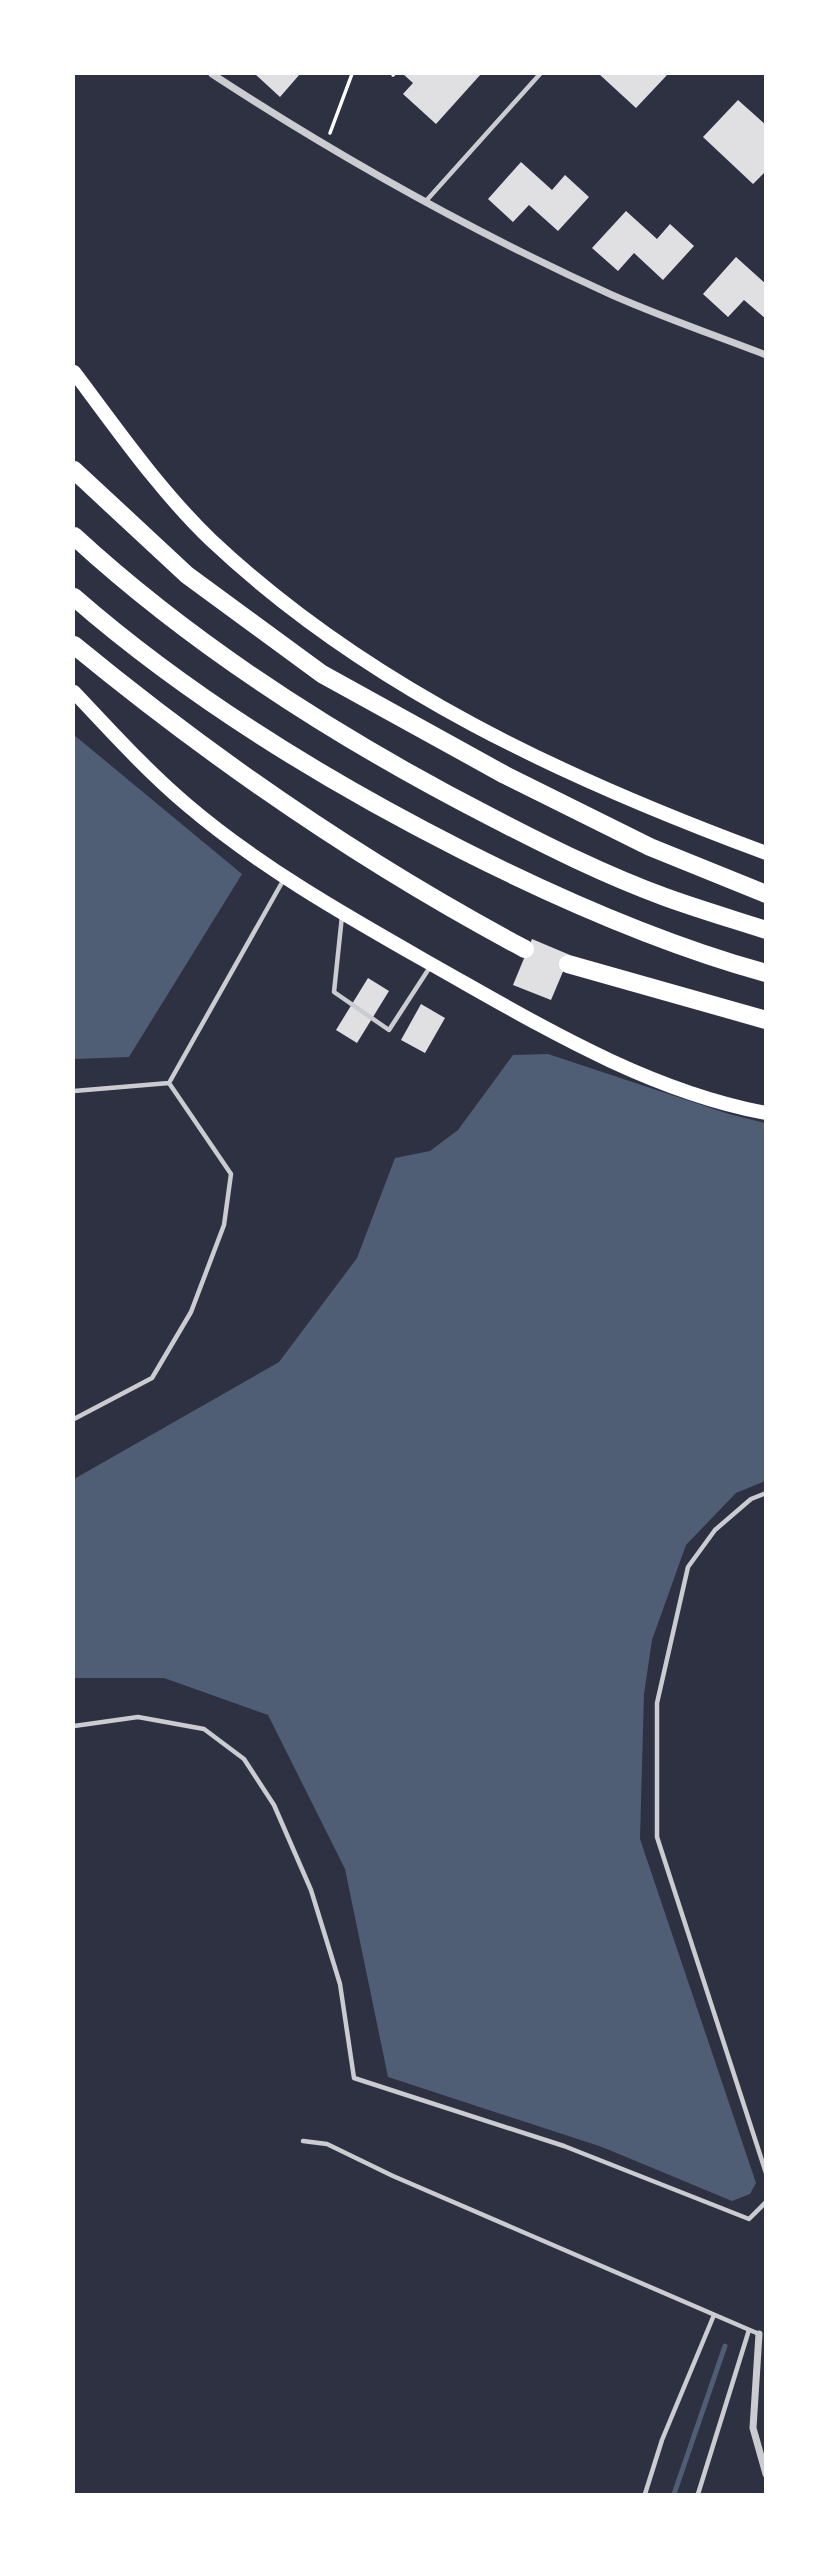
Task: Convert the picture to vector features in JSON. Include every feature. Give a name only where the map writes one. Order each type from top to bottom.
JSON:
[{"type":"highway","points":[[74,470],[187,575],[322,674],[505,775],[650,847],[765,894]]},
{"type":"highway","points":[[74,536],[159,608],[218,653],[286,700],[432,786],[592,866],[664,897],[765,930]]},
{"type":"highway","points":[[74,597],[243,725],[319,774],[408,823],[596,912],[765,973]]},
{"type":"highway","points":[[74,645],[120,683],[307,819],[387,873],[525,949]]},
{"type":"highway","points":[[568,964],[765,1020]]},
{"type":"main road","points":[[74,372],[164,490],[210,539],[326,636],[396,681],[530,754],[617,793],[765,853]]},
{"type":"main road","points":[[74,692],[186,804],[285,877],[342,912],[565,1038],[658,1080],[765,1113]]},
{"type":"street","points":[[212,74],[426,201],[612,295],[765,355]]},
{"type":"street","points":[[759,2334],[753,2428],[765,2474]]},
{"type":"lane","points":[[426,201],[540,74]]},
{"type":"lane","points":[[169,1083],[285,877]]},
{"type":"lane","points":[[342,912],[334,992],[389,1030],[431,964]]},
{"type":"lane","points":[[74,1091],[169,1083]]},
{"type":"lane","points":[[74,1419],[152,1378],[191,1312],[224,1225],[231,1174],[169,1083]]},
{"type":"lane","points":[[765,1493],[751,1499],[715,1530],[688,1566],[657,1703],[657,1837],[765,2173]]},
{"type":"lane","points":[[74,1726],[138,1717],[204,1729],[244,1759],[274,1805],[311,1890],[340,1984],[354,2078],[564,2146],[749,2219],[765,2202]]},
{"type":"lane","points":[[303,2141],[327,2144],[393,2176],[759,2334]]},
{"type":"lane","points":[[645,2494],[662,2440],[714,2315]]},
{"type":"lane","points":[[698,2494],[749,2330]]},
{"type":"path","points":[[326,144],[352,74]]},
{"type":"water","points":[[74,735],[242,874],[129,1057],[74,1059]]},
{"type":"water","points":[[548,1054],[729,1114],[765,1123],[765,1481],[736,1493],[686,1545],[652,1640],[644,1694],[640,1839],[756,2183],[750,2194],[732,2201],[602,2147],[388,2077],[345,1869],[268,1715],[164,1678],[74,1678],[74,1479],[279,1362],[357,1258],[395,1158],[430,1151],[458,1130],[513,1055]]},
{"type":"building","points":[[255,74],[300,74],[280,97]]},
{"type":"building","points":[[403,74],[481,74],[436,124],[403,94],[413,83]]},
{"type":"building","points":[[599,74],[668,74],[636,108]]},
{"type":"building","points":[[738,100],[766,125],[766,171],[753,184],[703,137]]},
{"type":"building","points":[[521,162],[552,190],[565,175],[589,197],[558,231],[529,205],[513,222],[488,199]]},
{"type":"building","points":[[626,211],[657,239],[670,224],[694,246],[663,280],[634,253],[618,271],[592,248]]},
{"type":"building","points":[[736,257],[766,284],[766,319],[744,300],[728,317],[703,294]]},
{"type":"building","points":[[532,939],[570,955],[551,1000],[513,985]]},
{"type":"building","points":[[368,978],[389,991],[357,1043],[336,1030]]},
{"type":"building","points":[[421,1004],[445,1018],[425,1053],[401,1040]]},
{"type":"waterway","points":[[674,2494],[725,2346]]}]
